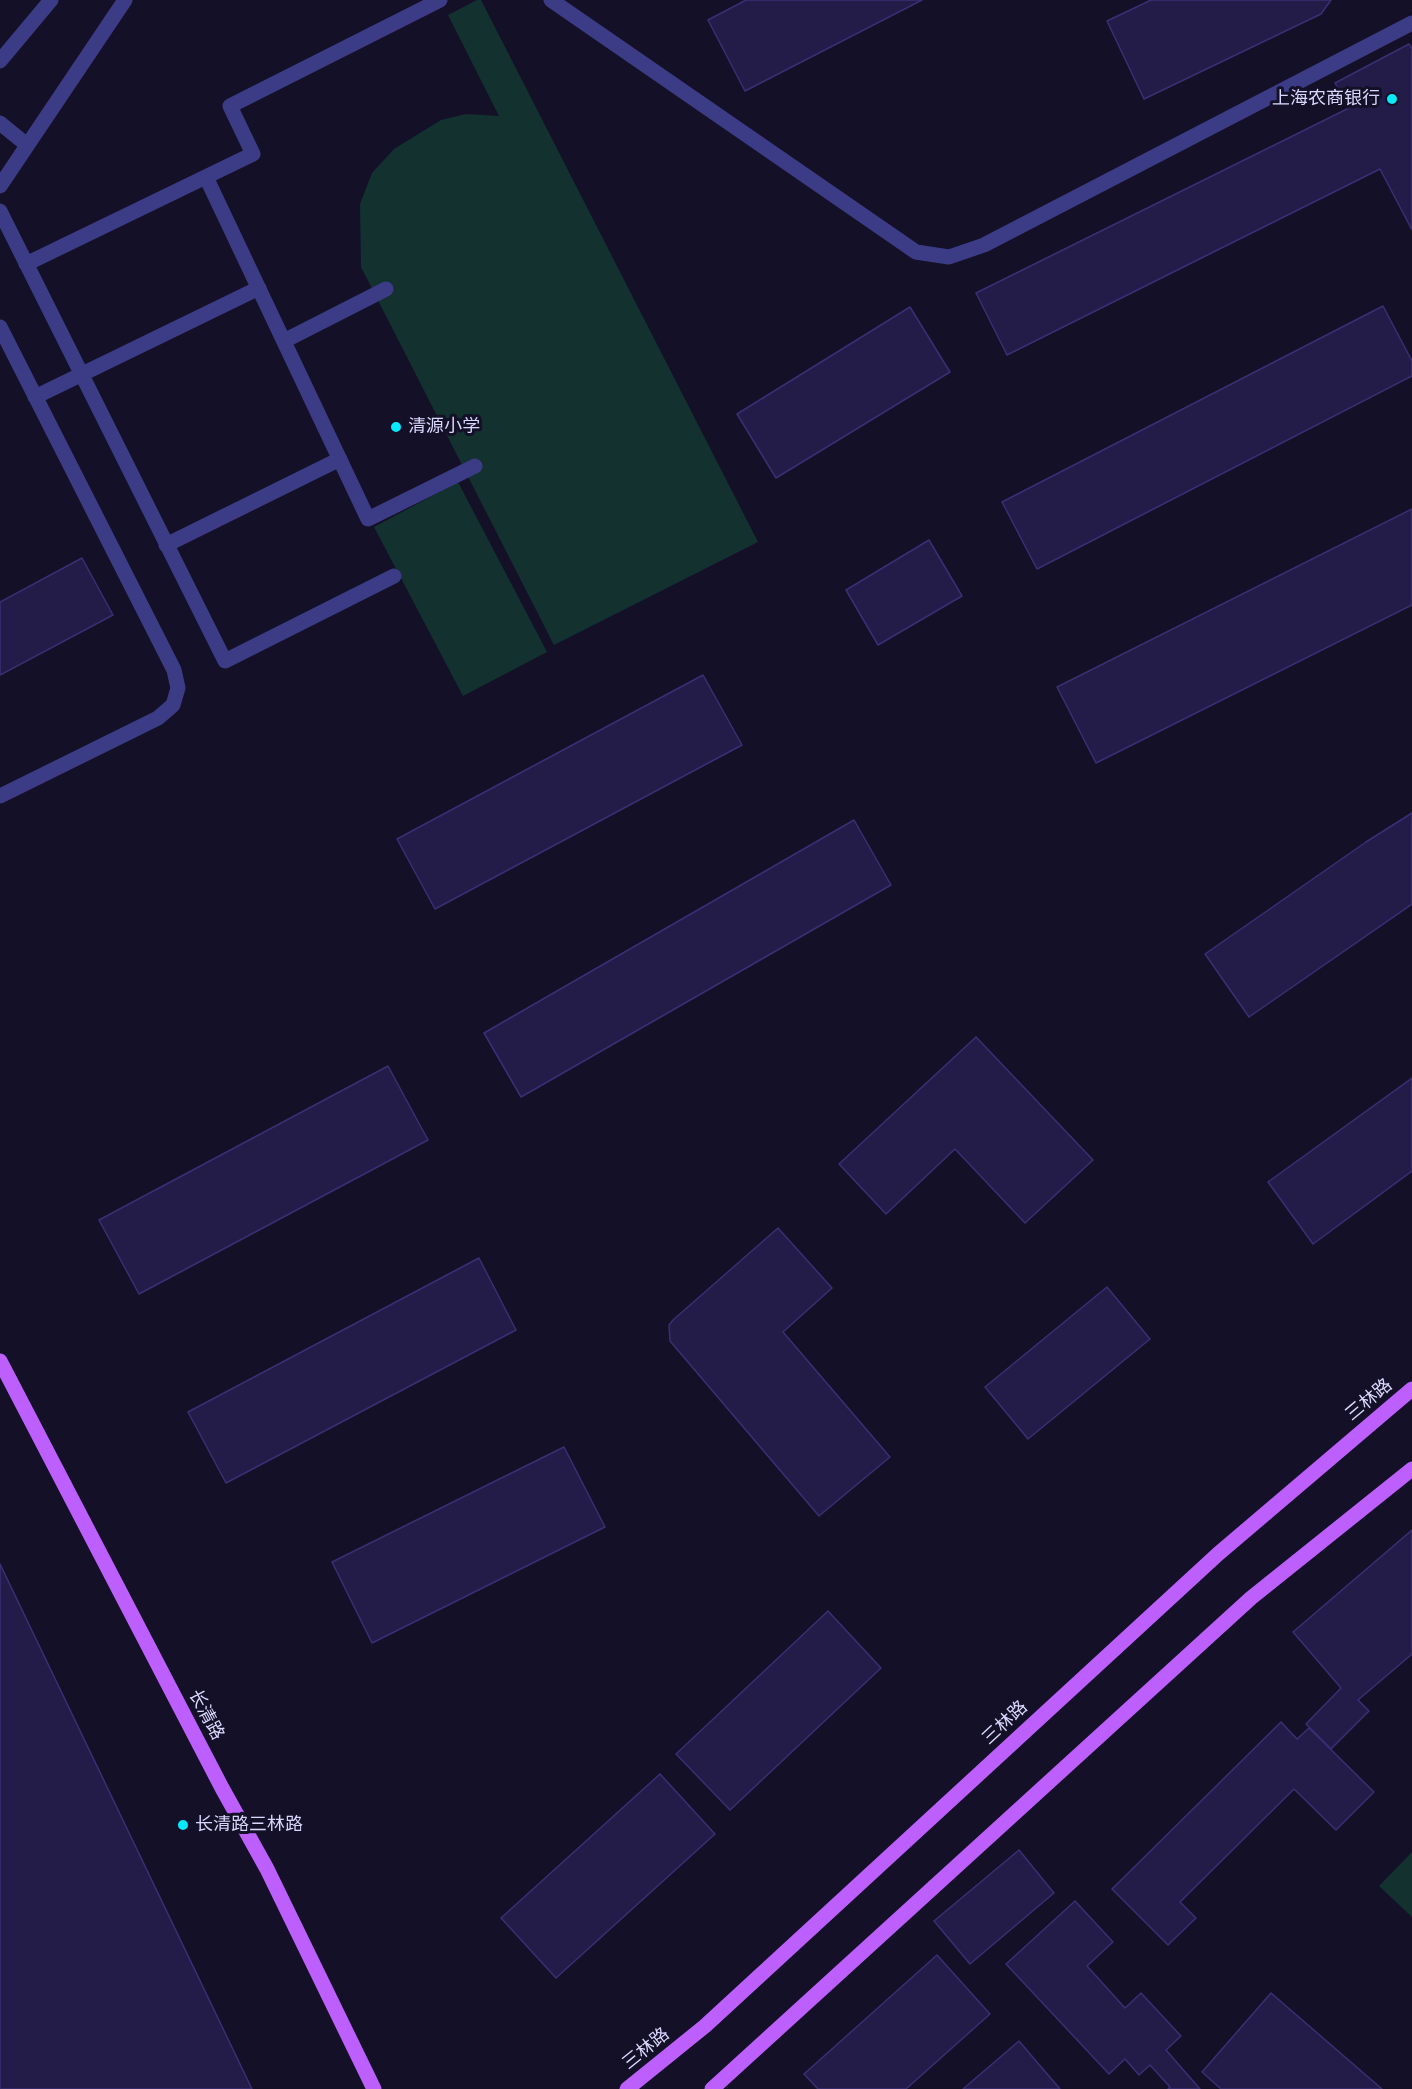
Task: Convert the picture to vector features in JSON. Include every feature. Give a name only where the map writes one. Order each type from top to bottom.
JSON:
[{"type":"main road","name":"长清路","points":[[0,1361],[222,1788],[267,1869],[374,2089]]},
{"type":"main road","name":"三林路","points":[[627,2089],[705,2026],[1218,1554],[1412,1389]]},
{"type":"main road","points":[[712,2089],[1251,1598],[1412,1469]]},
{"type":"street","points":[[0,61],[51,0]]},
{"type":"street","points":[[0,186],[125,0]]},
{"type":"street","points":[[26,264],[253,154],[230,106],[415,6],[440,0]]},
{"type":"street","points":[[551,0],[916,252],[949,257],[984,245],[1412,23]]},
{"type":"street","points":[[0,123],[27,145]]},
{"type":"street","points":[[206,177],[368,519],[475,466]]},
{"type":"street","points":[[0,211],[225,661],[394,576]]},
{"type":"street","points":[[35,397],[259,288]]},
{"type":"street","points":[[284,341],[386,289]]},
{"type":"street","points":[[0,327],[174,670],[178,688],[173,705],[158,718],[0,796]]},
{"type":"street","points":[[166,544],[340,459]]},
{"type":"green space","points":[[481,0],[758,542],[554,645],[361,267],[360,204],[372,173],[394,149],[441,120],[466,114],[499,116],[448,15]]},
{"type":"green space","points":[[458,482],[547,652],[463,696],[374,527]]},
{"type":"green space","points":[[1412,1852],[1412,1917],[1379,1886]]},
{"type":"building","points":[[746,0],[922,0],[745,91],[708,20]]},
{"type":"building","points":[[1151,0],[1331,0],[1321,14],[1144,99],[1107,21]]},
{"type":"building","points":[[1409,44],[1412,49],[1412,230],[1380,169],[1007,355],[976,293],[1349,108],[1335,83]]},
{"type":"building","points":[[1383,306],[1412,361],[1412,376],[1037,569],[1002,502]]},
{"type":"building","points":[[910,307],[950,372],[776,478],[737,414]]},
{"type":"building","points":[[1412,509],[1412,605],[1096,763],[1057,687]]},
{"type":"building","points":[[929,540],[962,596],[878,645],[846,590]]},
{"type":"building","points":[[82,558],[113,615],[0,675],[0,602]]},
{"type":"building","points":[[703,675],[742,745],[435,909],[397,839]]},
{"type":"building","points":[[1412,813],[1412,904],[1249,1017],[1205,954],[1366,842]]},
{"type":"building","points":[[854,820],[891,885],[521,1097],[484,1033]]},
{"type":"building","points":[[976,1037],[1093,1160],[1025,1223],[955,1149],[886,1214],[839,1164]]},
{"type":"building","points":[[388,1066],[428,1140],[139,1294],[99,1220]]},
{"type":"building","points":[[1412,1078],[1412,1171],[1313,1244],[1268,1182]]},
{"type":"building","points":[[778,1228],[832,1288],[783,1332],[890,1457],[819,1516],[670,1341],[669,1325],[673,1320]]},
{"type":"building","points":[[479,1258],[516,1330],[226,1483],[188,1412]]},
{"type":"building","points":[[1107,1287],[1150,1339],[1028,1439],[985,1387]]},
{"type":"building","points":[[564,1447],[605,1527],[372,1643],[332,1562]]},
{"type":"building","points":[[1412,1530],[1412,1654],[1358,1700],[1369,1711],[1331,1749],[1306,1724],[1341,1688],[1293,1632]]},
{"type":"building","points":[[0,1564],[252,2089],[0,2089]]},
{"type":"building","points":[[828,1611],[881,1668],[730,1810],[676,1754]]},
{"type":"building","points":[[1281,1722],[1297,1739],[1309,1728],[1374,1792],[1336,1830],[1294,1789],[1180,1902],[1196,1918],[1168,1945],[1112,1889]]},
{"type":"building","points":[[660,1774],[715,1834],[556,1978],[501,1918]]},
{"type":"building","points":[[1019,1850],[1054,1893],[970,1964],[934,1921]]},
{"type":"building","points":[[1075,1901],[1113,1942],[1087,1966],[1125,2008],[1141,1993],[1181,2036],[1166,2050],[1200,2089],[1168,2089],[1170,2087],[1150,2065],[1139,2075],[1125,2059],[1109,2074],[1006,1964]]},
{"type":"building","points":[[937,1955],[990,2014],[906,2089],[818,2089],[804,2074]]},
{"type":"building","points":[[1271,1993],[1382,2089],[1221,2089],[1202,2072]]},
{"type":"building","points":[[1019,2041],[1060,2089],[963,2089]]},
{"type":"place","name":"上海农商银行","points":[[1392,99]]},
{"type":"place","name":"清源小学","points":[[396,427]]},
{"type":"place","name":"长清路三林路","points":[[183,1825]]}]
